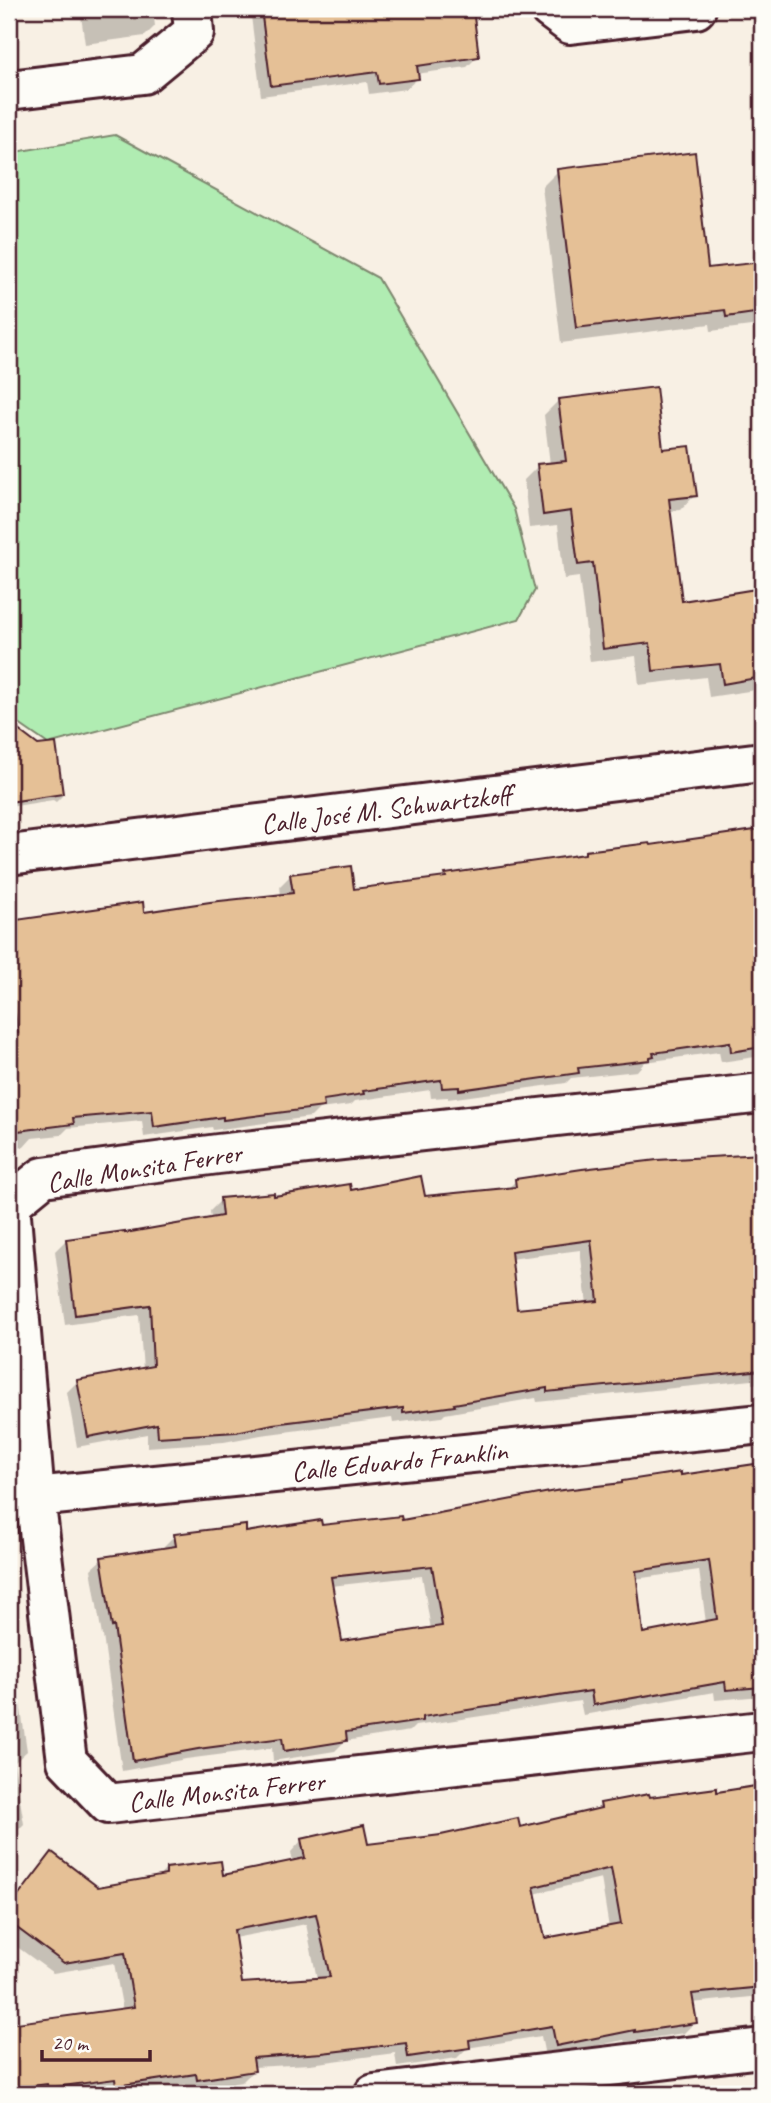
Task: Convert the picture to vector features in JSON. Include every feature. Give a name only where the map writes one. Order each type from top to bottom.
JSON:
[{"type":"street","points":[[9,90],[143,74],[194,32],[192,9]]},
{"type":"street","points":[[550,9],[570,24],[696,9]]},
{"type":"street","name":"Calle José M. Schwartzkoff","points":[[9,855],[762,762]]},
{"type":"street","name":"Calle Monsita Ferrer","points":[[762,1093],[218,1154],[43,1177],[10,1204],[35,1497],[66,1761],[108,1804],[762,1731]]},
{"type":"street","name":"Calle Eduardo Franklin","points":[[35,1497],[762,1424]]},
{"type":"street","points":[[374,2094],[762,2048]]},
{"type":"green space","points":[[115,135],[378,278],[514,509],[535,590],[519,619],[48,744],[9,717],[9,153]]},
{"type":"building","points":[[261,9],[473,9],[479,57],[417,66],[419,79],[379,84],[377,72],[271,86]]},
{"type":"building","points":[[695,152],[708,268],[762,262],[762,312],[726,317],[725,310],[576,328],[557,169]]},
{"type":"building","points":[[656,387],[663,449],[690,446],[697,496],[669,499],[682,601],[762,588],[762,677],[723,684],[720,664],[653,671],[650,643],[603,649],[593,563],[578,565],[571,511],[543,515],[537,464],[566,461],[558,399]]},
{"type":"building","points":[[9,723],[38,745],[56,743],[63,794],[9,802]]},
{"type":"building","points":[[762,829],[762,1047],[731,1052],[730,1042],[653,1053],[654,1056],[650,1057],[650,1060],[578,1068],[579,1073],[459,1090],[459,1087],[442,1088],[441,1080],[363,1091],[364,1094],[323,1100],[324,1107],[223,1120],[223,1117],[154,1127],[152,1111],[73,1118],[74,1124],[9,1132],[9,1034],[18,1033],[9,971],[9,921],[143,902],[144,912],[293,893],[290,874],[351,866],[354,889],[446,877],[445,874],[585,854],[585,851],[651,845]]},
{"type":"building","points":[[762,1154],[762,1370],[547,1392],[547,1388],[454,1404],[455,1406],[403,1413],[403,1408],[273,1424],[236,1432],[158,1437],[157,1424],[88,1437],[77,1380],[153,1366],[150,1305],[75,1315],[66,1239],[125,1233],[222,1216],[220,1198],[274,1193],[274,1196],[350,1184],[351,1190],[421,1176],[425,1196],[516,1187],[515,1179],[657,1160]],"holes":[[[591,1240],[598,1301],[517,1309],[511,1251]]]},
{"type":"building","points":[[755,1464],[762,1508],[762,1687],[726,1690],[725,1682],[593,1705],[591,1691],[422,1717],[422,1721],[346,1732],[347,1741],[284,1751],[282,1738],[133,1761],[114,1626],[112,1627],[101,1557],[176,1546],[174,1534],[246,1525],[246,1532],[321,1520],[322,1525],[401,1516],[402,1520],[555,1491],[681,1472],[681,1475]],"holes":[[[709,1560],[717,1619],[643,1633],[636,1571]],[[432,1566],[442,1626],[342,1641],[331,1577]]]},
{"type":"building","points":[[762,1785],[762,1987],[692,1994],[697,2023],[635,2030],[556,2046],[552,2026],[469,2040],[470,2048],[408,2057],[406,2043],[253,2058],[255,2071],[197,2080],[196,2074],[116,2086],[115,2079],[48,2088],[47,2084],[9,2089],[9,2024],[134,2007],[125,1953],[64,1963],[9,1922],[9,1908],[52,1852],[98,1887],[166,1875],[166,1868],[221,1861],[223,1875],[305,1858],[301,1839],[364,1825],[368,1844],[441,1835],[518,1818],[520,1827],[601,1808],[600,1803],[649,1794],[650,1797],[717,1788],[717,1792]],"holes":[[[611,1868],[621,1924],[545,1938],[534,1887]],[[316,1914],[330,1977],[242,1983],[234,1930]]]}]
